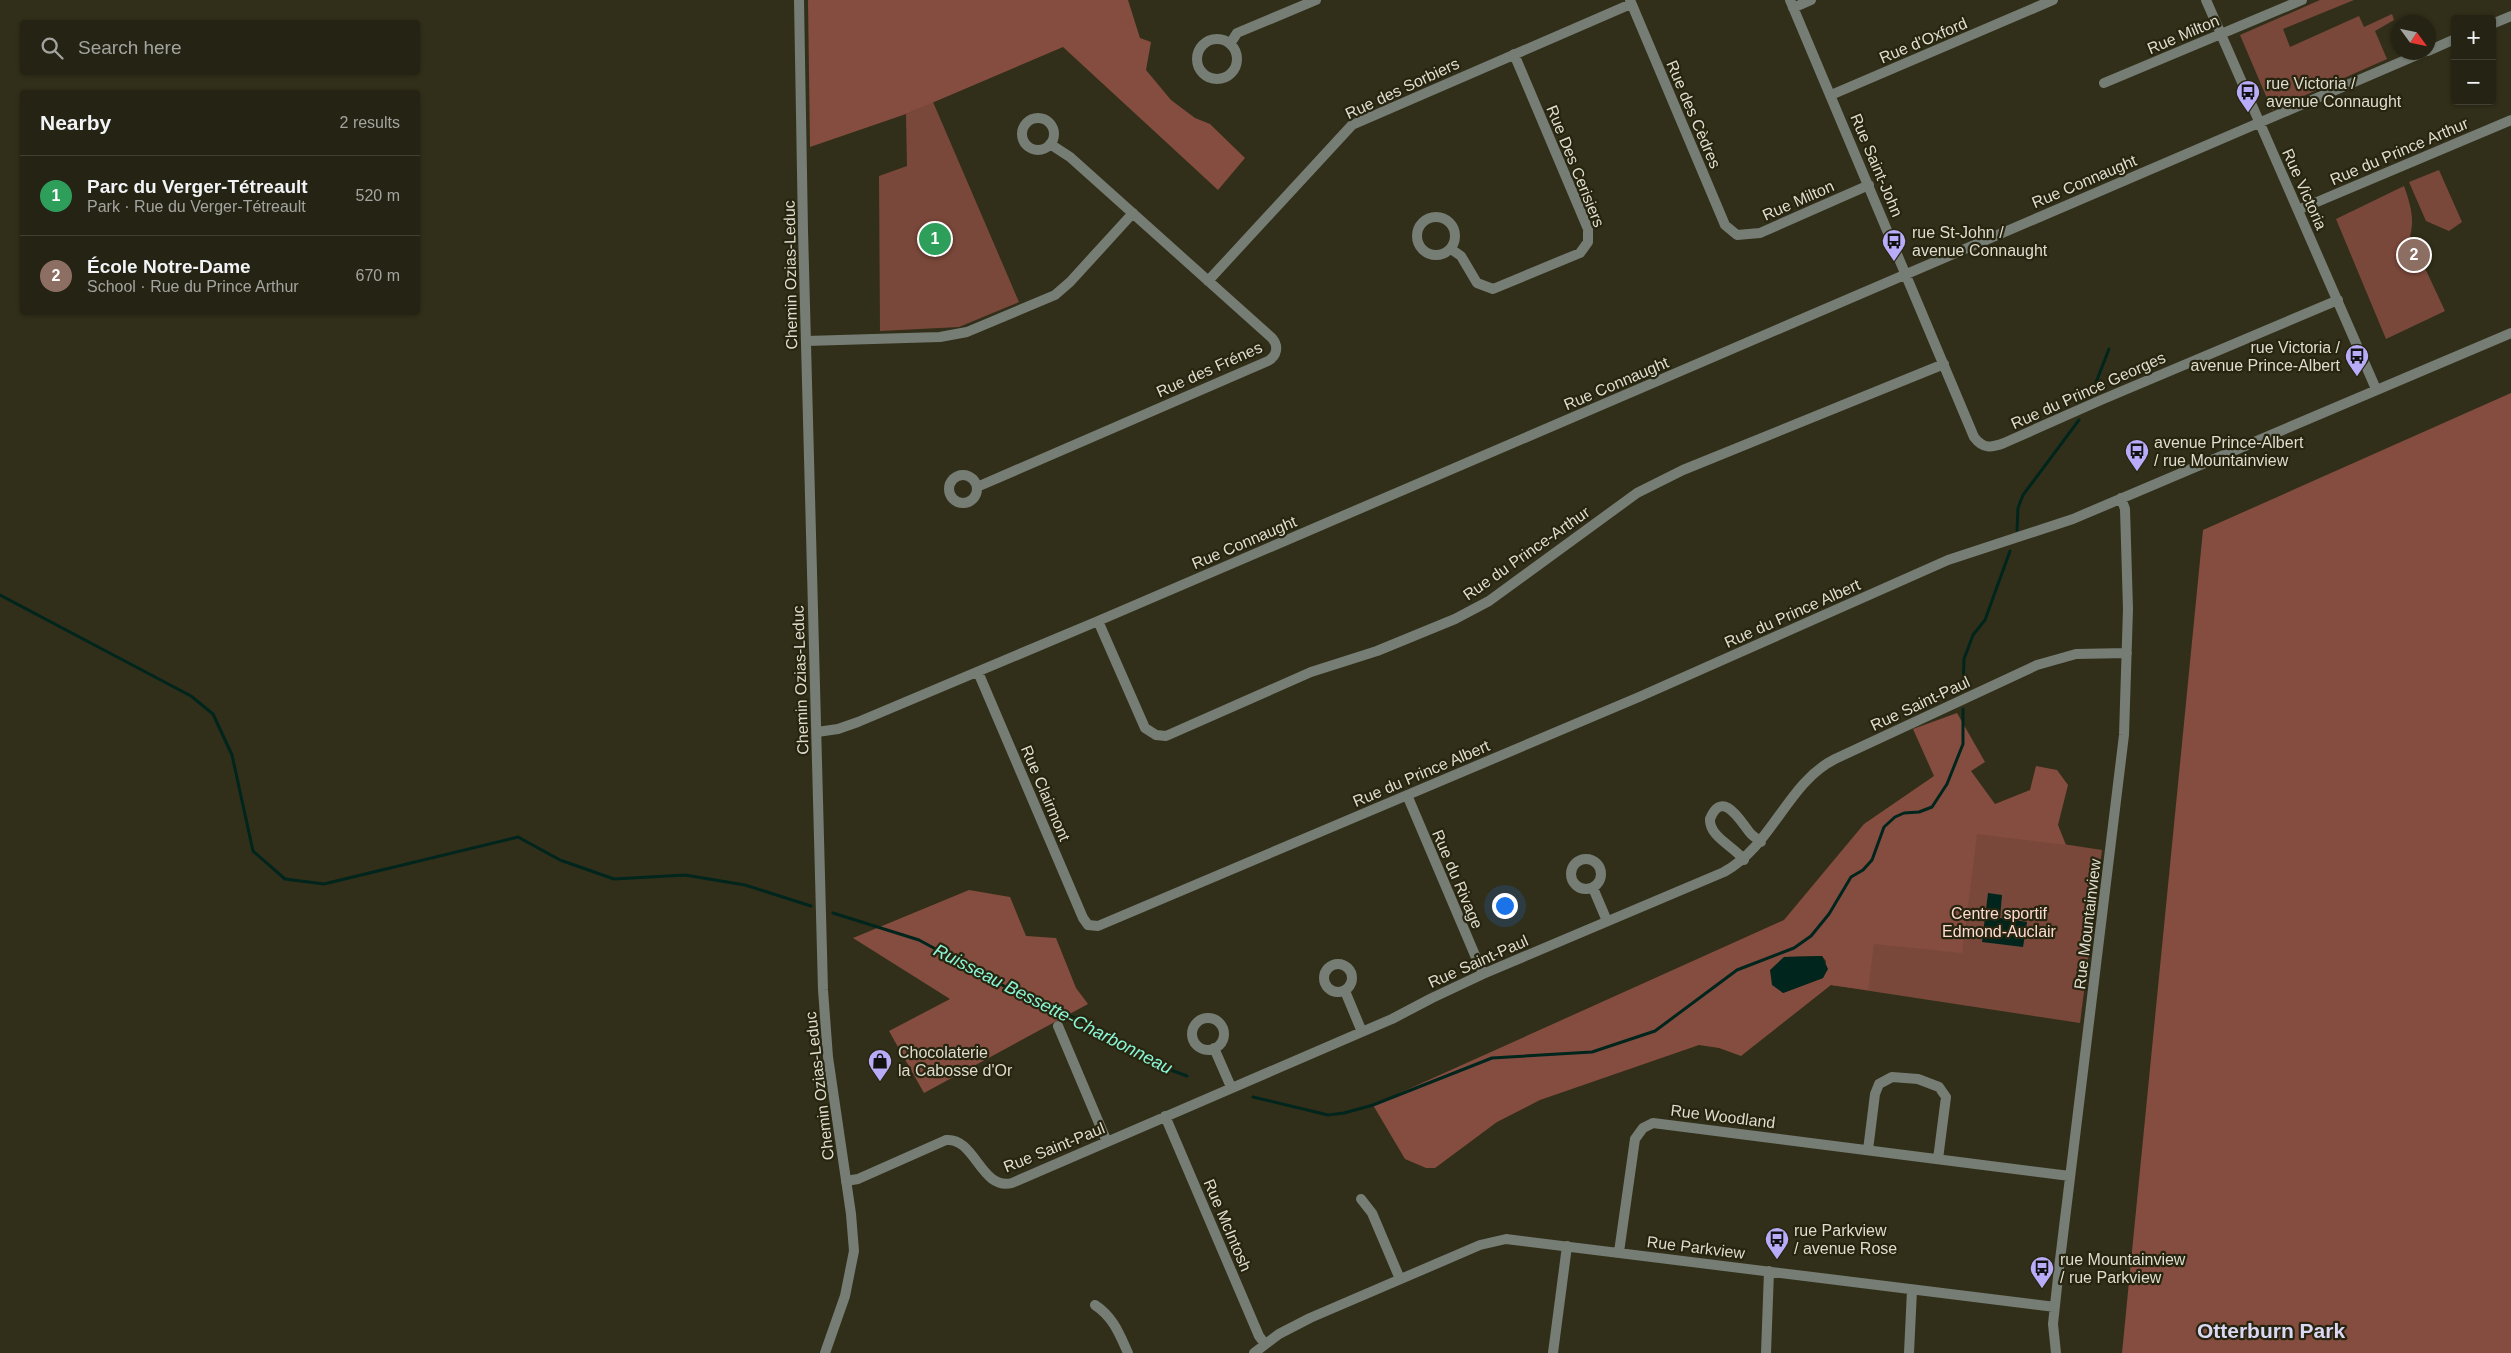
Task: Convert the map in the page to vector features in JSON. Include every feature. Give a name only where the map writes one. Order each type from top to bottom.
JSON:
[{"type":"street","name":"Chemin Ozias-Leduc","points":[[800,0],[806,341],[827,1048],[853,1232],[852,1267],[840,1312],[825,1353]]},
{"type":"street","points":[[1230,44],[1238,33],[1316,0]]},
{"type":"street","points":[[1791,4],[1810,0]]},
{"type":"street","name":"Rue d'Oxford","points":[[1831,95],[2053,0]]},
{"type":"street","name":"Rue Victoria","points":[[2206,0],[2376,389]]},
{"type":"street","name":"Rue Milton","points":[[2104,84],[2302,0]]},
{"type":"street","name":"Rue des Sorbiers","points":[[1208,281],[1352,125],[1630,2]]},
{"type":"street","name":"Rue des Cèdres","points":[[1630,2],[1725,224],[1737,235]]},
{"type":"street","name":"Rue Saint-John","points":[[1791,4],[1869,185],[1974,438],[1979,444],[1986,447]]},
{"type":"street","points":[[2496,22],[2511,16]]},
{"type":"street","points":[[2436,48],[2451,42]]},
{"type":"street","name":"Rue Des Cerisiers","points":[[1451,249],[1462,256],[1477,283],[1493,289],[1580,253],[1588,242],[1588,229],[1514,54]]},
{"type":"street","name":"Rue Connaught","points":[[817,732],[850,725],[978,672],[2405,60]]},
{"type":"street","name":"Rue du Prince Arthur","points":[[2298,210],[2511,120]]},
{"type":"street","name":"Rue des Frénes","points":[[977,487],[1272,358],[1276,348],[1274,340],[1070,157],[1050,144]]},
{"type":"street","name":"Rue Milton","points":[[1737,235],[1760,233],[1869,185]]},
{"type":"street","points":[[806,341],[940,337],[967,332],[1042,301],[1060,291],[1134,214]]},
{"type":"street","name":"Rue du Prince Georges","points":[[1986,447],[2004,443],[2338,300]]},
{"type":"street","name":"Rue du Prince Albert","points":[[1088,925],[1098,926],[1639,697],[1948,560],[2040,531],[2511,333]]},
{"type":"street","name":"Rue du Prince-Arthur","points":[[1098,621],[1145,728],[1156,735],[1166,736],[1311,672],[1377,651],[1455,619],[1489,601],[1637,493],[1683,470],[1944,364]]},
{"type":"street","name":"Rue Mountainview","points":[[2056,1353],[2053,1330],[2055,1307],[2124,735],[2127,653],[2125,509],[2121,498]]},
{"type":"street","name":"Rue Saint-Paul","points":[[846,1181],[858,1179],[946,1140],[952,1140],[962,1145],[995,1181],[1006,1184],[1362,1032],[1482,974],[1709,879],[1744,860],[1761,842],[1807,780],[1829,762],[2037,665],[2076,654],[2127,653]]},
{"type":"street","name":"Rue Clairmont","points":[[978,672],[1083,918],[1088,925]]},
{"type":"street","name":"Rue du Rivage","points":[[1407,795],[1482,974]]},
{"type":"street","points":[[1744,860],[1737,851],[1713,831],[1710,819],[1715,811],[1724,808],[1733,810],[1751,834],[1761,842]]},
{"type":"street","points":[[1593,888],[1607,921]]},
{"type":"street","points":[[1345,991],[1362,1032]]},
{"type":"street","points":[[1058,1026],[1107,1142]]},
{"type":"street","points":[[1214,1048],[1231,1087]]},
{"type":"street","points":[[1868,1150],[1875,1094],[1879,1084],[1892,1077],[1912,1078],[1936,1085],[1945,1094],[1946,1105],[1938,1159]]},
{"type":"street","name":"Rue McIntosh","points":[[1165,1116],[1259,1336],[1265,1344]]},
{"type":"street","name":"Rue Woodland","points":[[1619,1252],[1635,1139],[1640,1130],[1649,1124],[1663,1124],[2070,1176]]},
{"type":"street","points":[[1361,1199],[1372,1213],[1400,1279]]},
{"type":"street","name":"Rue Parkview","points":[[1254,1353],[1265,1344],[1310,1318],[1493,1241],[1512,1239],[2055,1307]]},
{"type":"street","points":[[1553,1353],[1567,1246]]},
{"type":"street","points":[[1766,1353],[1769,1272]]},
{"type":"street","points":[[1909,1353],[1912,1290]]},
{"type":"street","points":[[1095,1305],[1106,1312],[1114,1322],[1128,1353]]},
{"type":"green space","points":[[2320,0],[2354,0],[2283,29],[2290,47],[2359,16],[2364,27],[2392,15],[2391,22],[2375,31],[2387,59],[2272,110],[2240,35]]},
{"type":"green space","points":[[933,102],[1019,302],[959,327],[880,331],[879,176],[907,166],[906,114]]},
{"type":"green space","points":[[2439,170],[2462,222],[2449,231],[2426,221],[2409,182]]},
{"type":"green space","points":[[2404,186],[2412,217],[2410,236],[2445,311],[2386,339],[2336,219]]},
{"type":"green space","name":"Centre sportif Edmond-Auclair","points":[[1959,828],[2102,850],[2080,1023],[1831,985]]},
{"type":"shaded area","points":[[808,0],[1128,0],[1140,38],[1151,42],[1146,70],[1171,100],[1195,118],[1210,124],[1245,158],[1218,190],[1063,47],[906,114],[810,147]]},
{"type":"shaded area","points":[[2511,393],[2511,1353],[2122,1353],[2203,530]]},
{"type":"shaded area","points":[[1957,713],[1985,762],[1971,771],[1995,804],[2030,790],[2036,766],[2057,770],[2068,785],[2058,825],[2066,845],[1977,834],[1962,953],[1874,944],[1868,990],[1831,985],[1741,1056],[1719,1048],[1699,1045],[1540,1100],[1497,1122],[1435,1168],[1426,1168],[1405,1159],[1373,1105],[1784,920],[1864,824],[1934,776],[1913,729]],"holes":[[[1822,956],[1826,961],[1823,978],[1783,993],[1784,957]]]},
{"type":"shaded area","points":[[969,890],[1010,897],[1026,936],[1056,938],[1076,988],[1088,1004],[924,1093],[889,1031],[950,999],[853,938]]},
{"type":"water","points":[[1988,893],[2002,895],[2000,918],[2027,922],[2023,947],[1982,942]]},
{"type":"water","points":[[1822,956],[1828,969],[1823,978],[1783,993],[1772,985],[1770,970],[1784,957]]},
{"type":"waterway","name":"Ruisseau Bessette-Charbonneau","points":[[2091,395],[2109,349]]},
{"type":"waterway","name":"Ruisseau Bessette-Charbonneau","points":[[2017,530],[2018,508],[2023,495],[2079,420]]},
{"type":"waterway","name":"Ruisseau Bessette-Charbonneau","points":[[1963,690],[1964,659],[1973,635],[1985,620],[2010,551]]},
{"type":"waterway","name":"Ruisseau Bessette-Charbonneau","points":[[0,595],[191,696],[213,714],[232,755],[253,851],[285,879],[324,884],[518,837],[560,860],[614,879],[685,875],[745,885],[811,906]]},
{"type":"waterway","name":"Ruisseau Bessette-Charbonneau","points":[[1253,1097],[1328,1115],[1344,1113],[1373,1105],[1492,1058],[1592,1052],[1655,1031],[1737,970],[1794,948],[1811,936],[1829,914],[1851,877],[1863,870],[1872,860],[1884,827],[1895,817],[1904,813],[1919,812],[1932,807],[1947,784],[1963,744],[1963,709]]},
{"type":"waterway","name":"Ruisseau Bessette-Charbonneau","points":[[833,913],[919,940],[1004,986],[1104,1031],[1160,1066],[1187,1076]]},
{"type":"place","name":"rue Victoria / avenue Connaught","points":[[2248,113]]},
{"type":"place","name":"Parc du Verger-Tétreault","points":[[935,239]]},
{"type":"place","name":"École Notre-Dame","points":[[2414,255]]},
{"type":"place","name":"rue St-John / avenue Connaught","points":[[1894,262]]},
{"type":"place","name":"rue Victoria / avenue Prince-Albert","points":[[2357,377]]},
{"type":"place","name":"avenue Prince-Albert / rue Mountainview","points":[[2137,472]]},
{"type":"place","name":"Chocolaterie la Cabosse d'Or","points":[[880,1082]]},
{"type":"place","name":"rue Parkview / avenue Rose","points":[[1777,1260]]},
{"type":"place","name":"rue Mountainview / rue Parkview","points":[[2042,1289]]},
{"type":"district","name":"Otterburn Park","points":[[2271,1331]]}]
